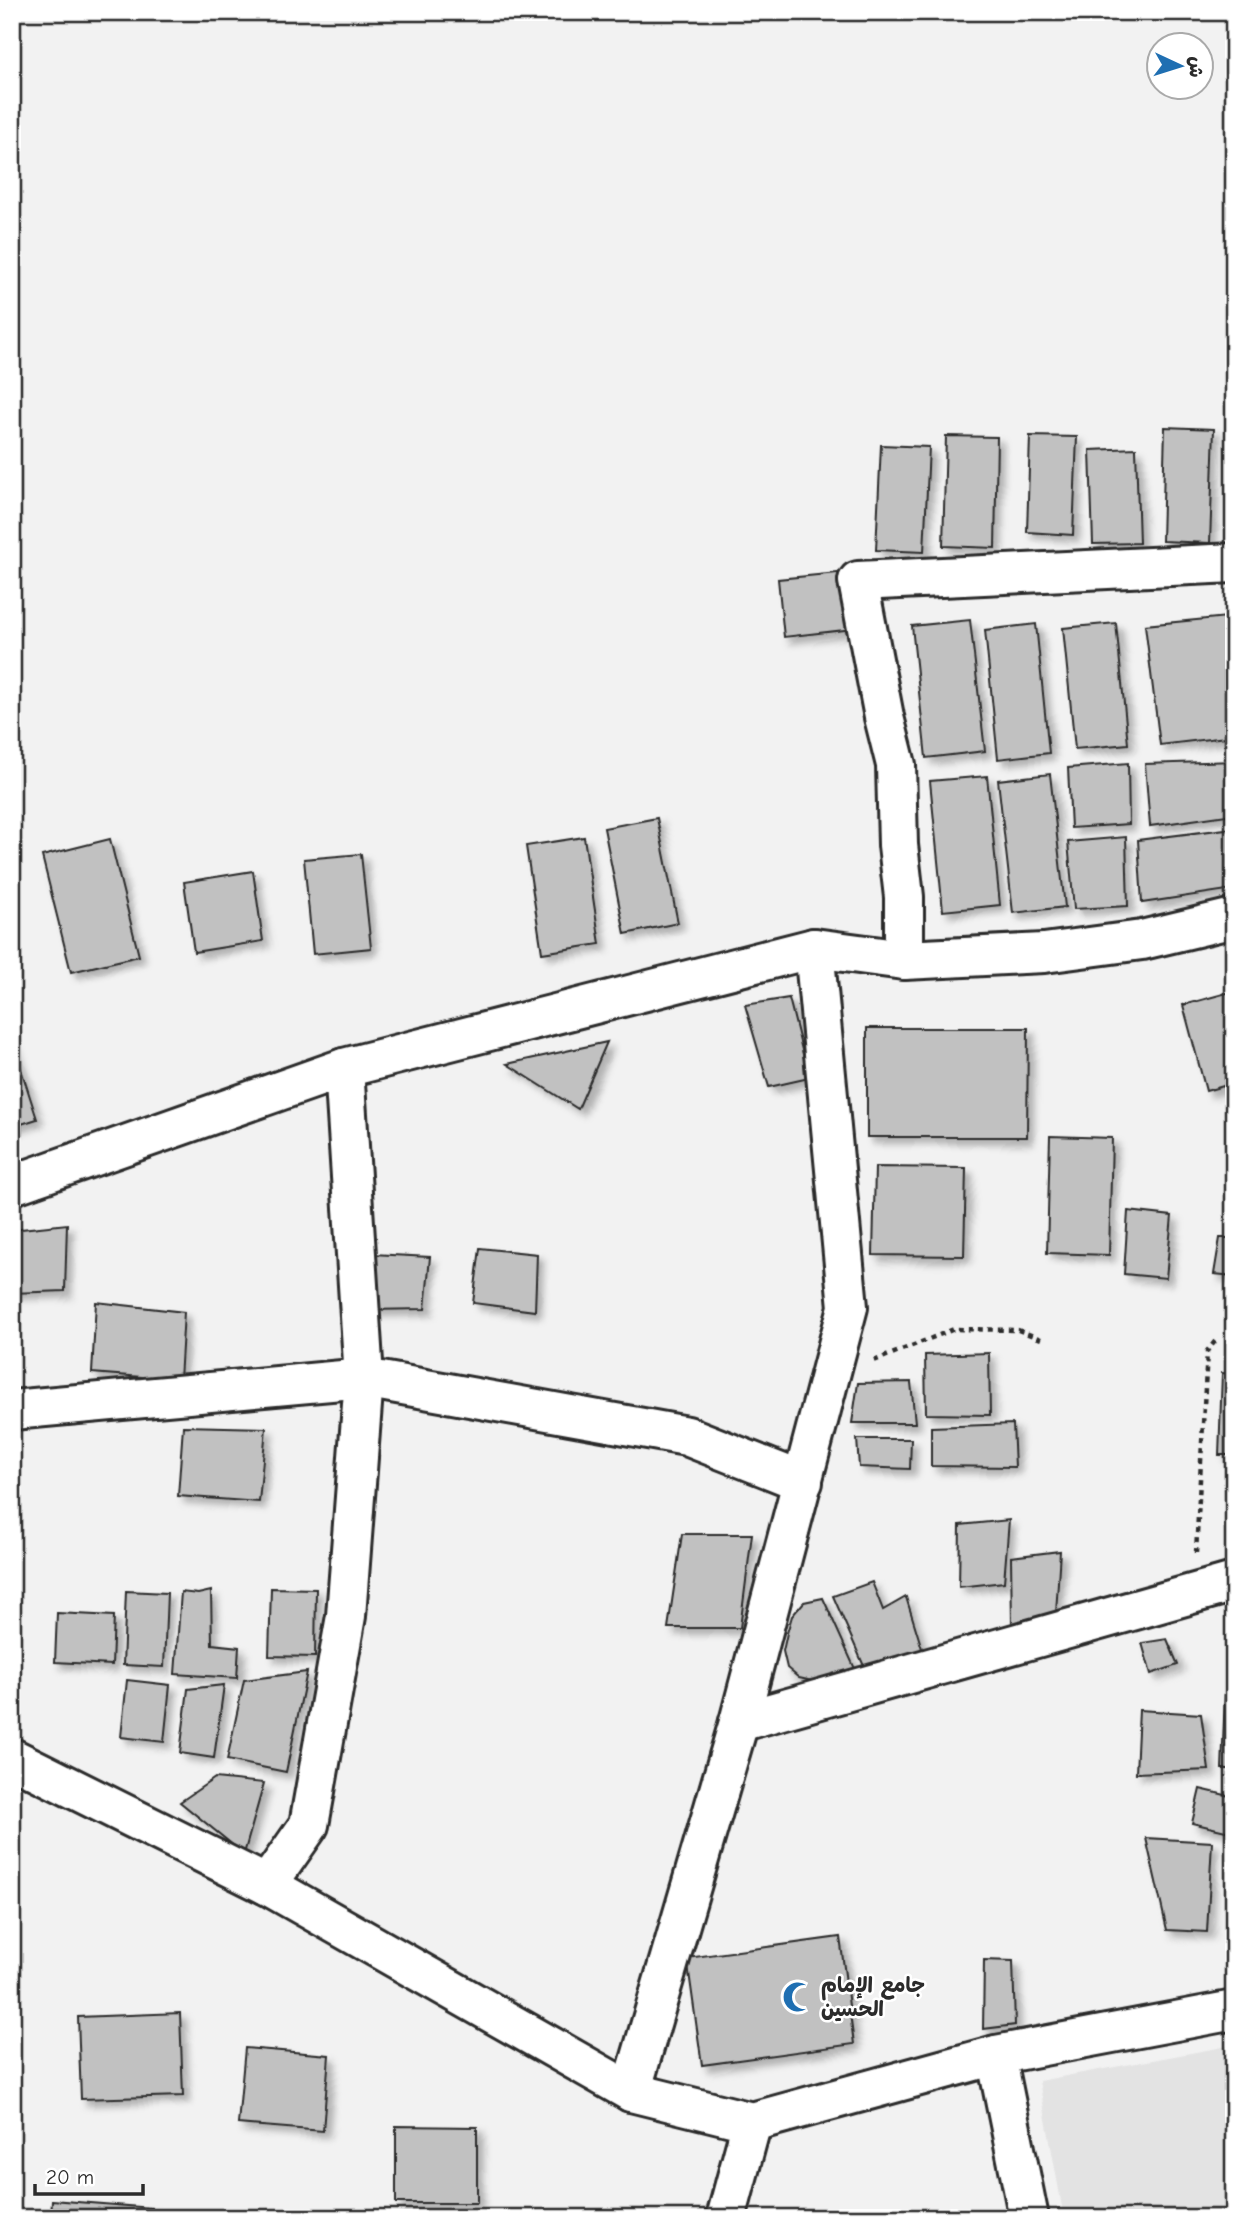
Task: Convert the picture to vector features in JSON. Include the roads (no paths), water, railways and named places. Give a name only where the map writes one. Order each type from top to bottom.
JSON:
[{"type":"street","points":[[904,960],[904,897],[898,845],[896,765],[858,581],[1234,563]]},
{"type":"street","points":[[12,1185],[344,1068],[814,948],[904,960],[1044,953],[1142,940],[1234,919]]},
{"type":"street","points":[[631,2092],[739,1723],[848,1307],[814,948]]},
{"type":"street","points":[[267,1885],[309,1825],[346,1616],[364,1378],[344,1068]]},
{"type":"street","points":[[12,1410],[364,1378],[687,1436],[803,1482]]},
{"type":"street","points":[[739,1723],[1234,1582]]},
{"type":"street","points":[[12,1758],[267,1885],[631,2092],[752,2122],[996,2055],[1234,2010]]},
{"type":"street","points":[[996,2055],[1030,2218]]},
{"type":"street","points":[[726,2218],[752,2122]]},
{"type":"place","name":"جامع الإمام الحسين","points":[[798,1997]]}]
